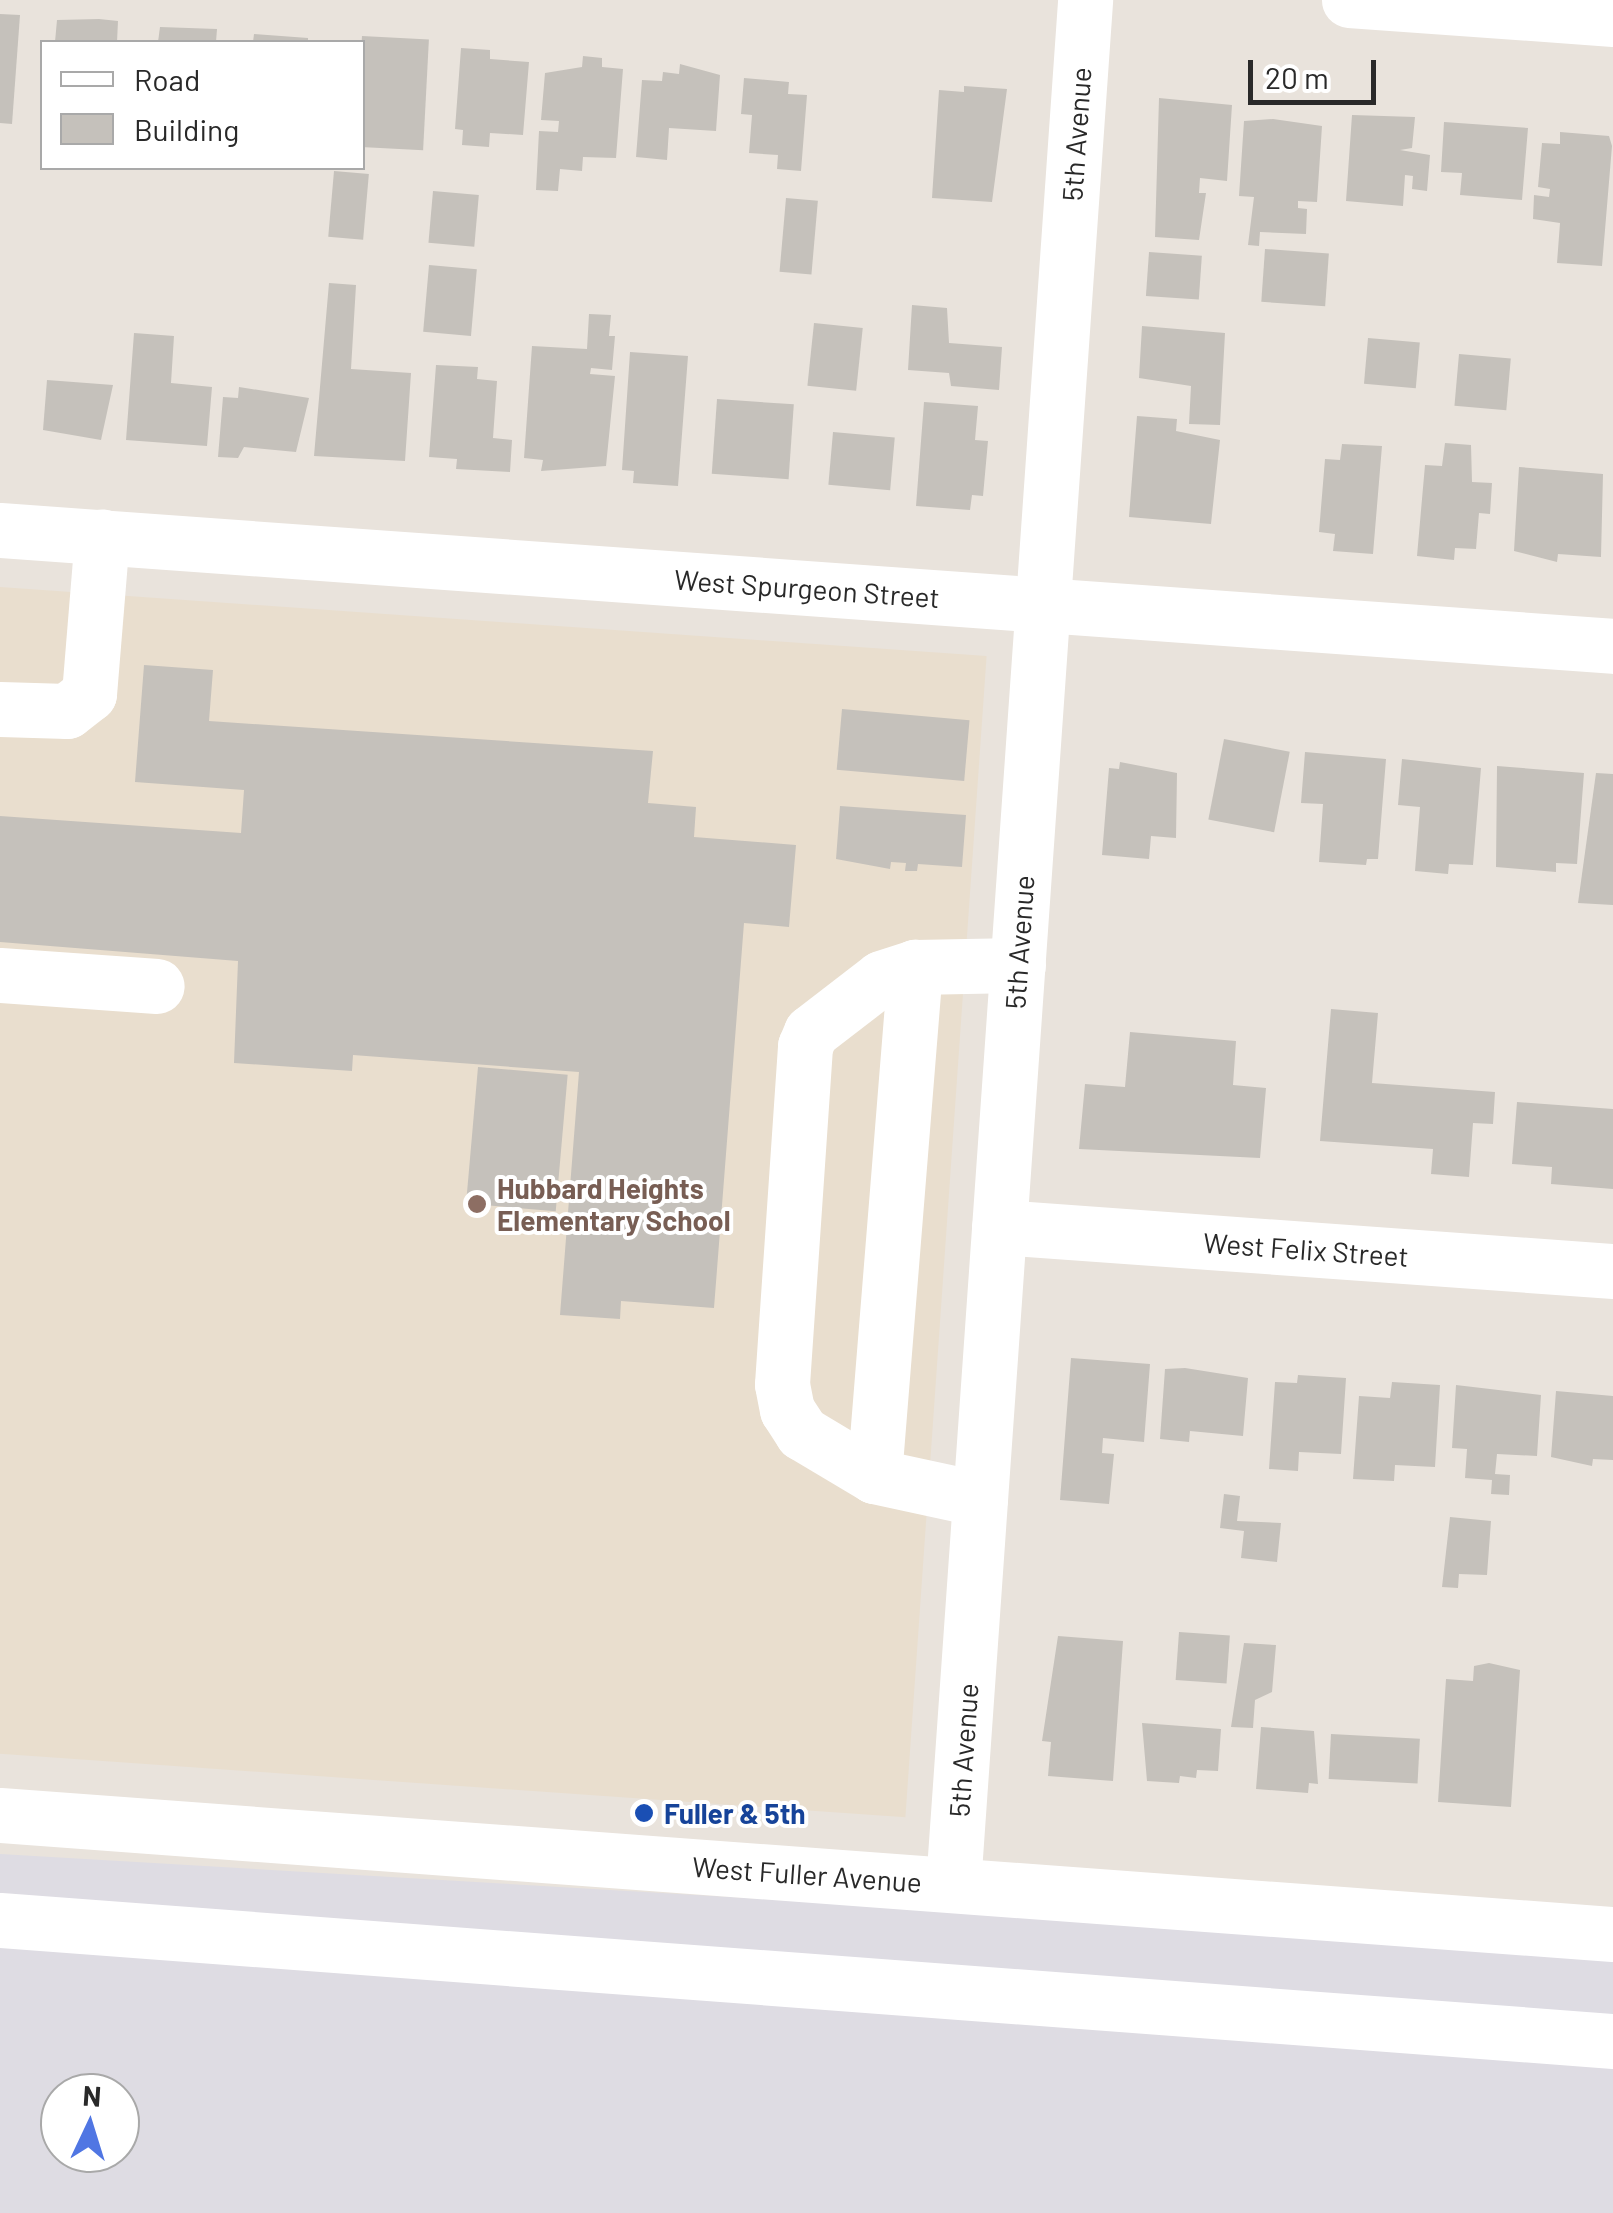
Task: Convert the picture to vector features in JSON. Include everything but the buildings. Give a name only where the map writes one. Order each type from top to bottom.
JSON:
[{"type":"street","name":"5th Avenue","points":[[953,1884],[1085,0]]},
{"type":"street","points":[[1349,0],[1613,19]]},
{"type":"street","name":"West Spurgeon Street","points":[[0,530],[1613,646]]},
{"type":"street","points":[[0,709],[67,711],[90,694],[102,537]]},
{"type":"street","points":[[980,1499],[874,1476],[802,1433],[787,1410],[782,1384],[805,1046],[812,1032],[881,978],[916,967],[1018,965]]},
{"type":"street","points":[[874,1476],[916,967]]},
{"type":"street","points":[[0,975],[157,986]]},
{"type":"street","name":"West Felix Street","points":[[999,1227],[1613,1271]]},
{"type":"street","name":"West Fuller Avenue","points":[[0,1815],[1613,1934]]},
{"type":"street","points":[[0,1920],[1613,2040]]},
{"type":"shaded area","name":"Hubbard Heights Elementary School","points":[[0,587],[987,656],[905,1817],[0,1754]]},
{"type":"shaded area","points":[[0,1854],[1613,1949],[1613,2213],[0,2213]]},
{"type":"place","name":"Hubbard Heights Elementary School","points":[[477,1204]]},
{"type":"place","name":"Fuller & 5th","points":[[644,1813]]}]
